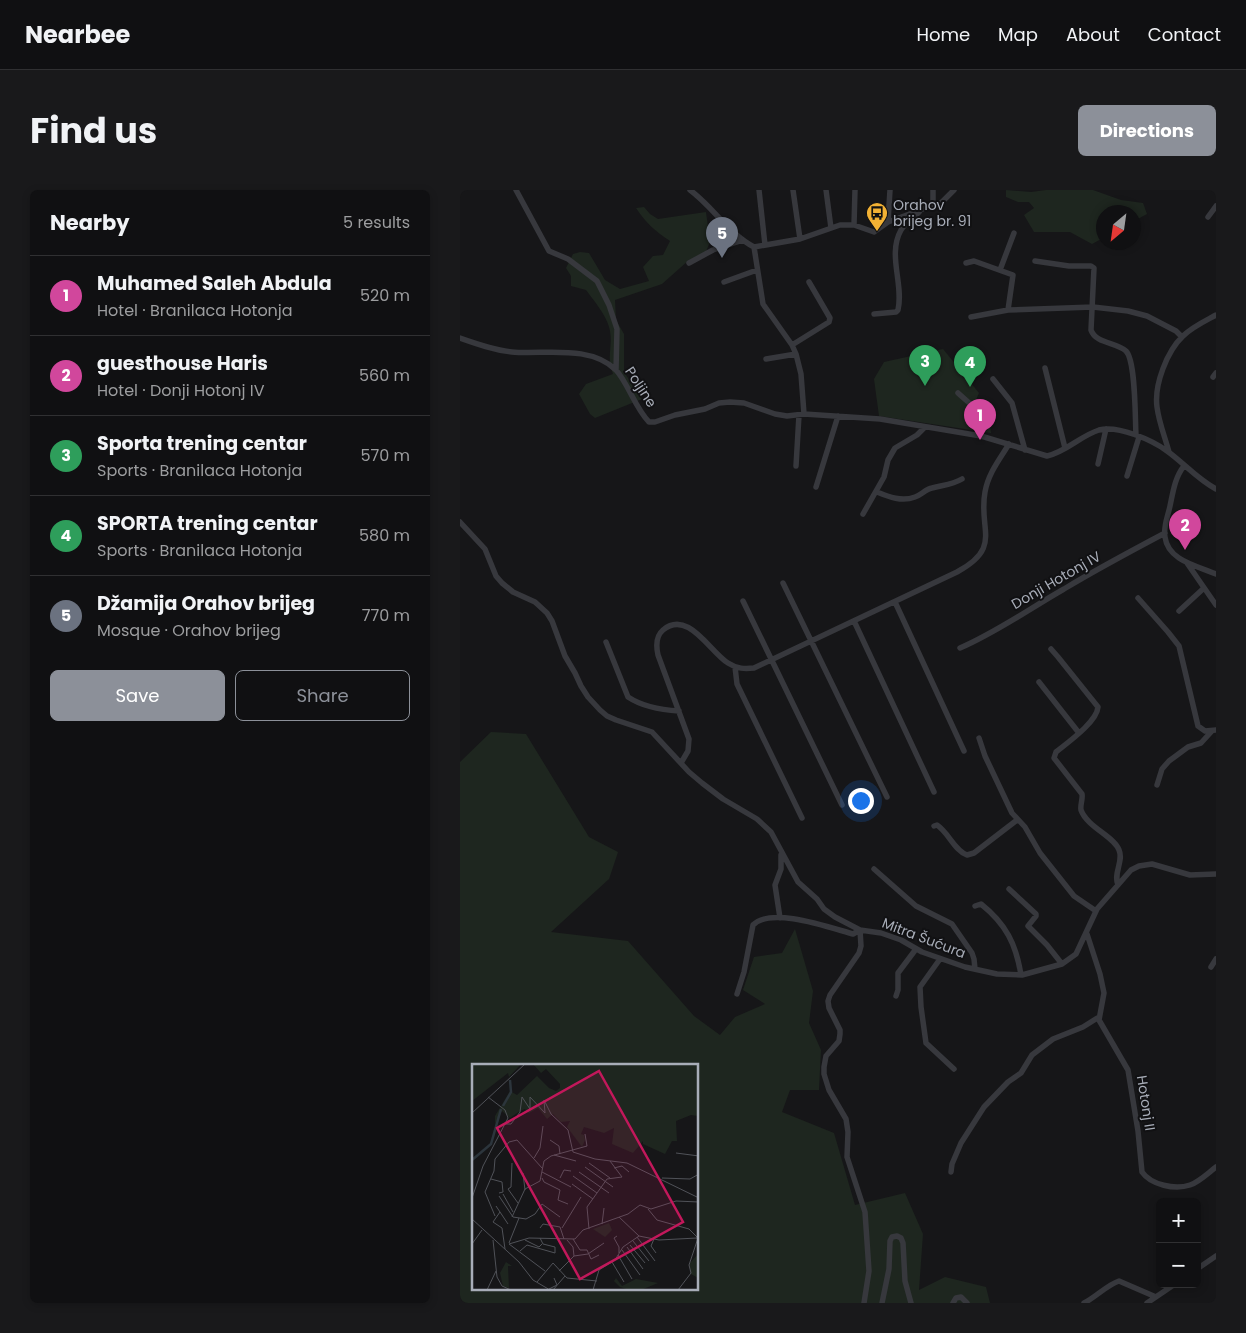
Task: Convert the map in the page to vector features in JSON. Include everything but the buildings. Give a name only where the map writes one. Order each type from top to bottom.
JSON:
[{"type":"street","points":[[516,190],[549,251],[568,259],[597,281],[609,305],[617,329],[616,370]]},
{"type":"street","points":[[690,190],[702,199],[743,240],[754,247],[800,239],[840,225],[854,225],[874,232],[888,222],[946,200],[954,190]]},
{"type":"street","points":[[759,190],[765,245]]},
{"type":"street","points":[[793,190],[800,239]]},
{"type":"street","points":[[826,190],[831,228]]},
{"type":"street","points":[[854,225],[855,190]]},
{"type":"street","points":[[888,222],[890,190]]},
{"type":"street","points":[[933,190],[933,206]]},
{"type":"street","points":[[1208,216],[1216,206]]},
{"type":"street","points":[[874,314],[896,312],[898,310],[896,243],[908,222],[922,209]]},
{"type":"street","points":[[1000,270],[1014,233]]},
{"type":"street","points":[[689,263],[713,250],[743,240]]},
{"type":"street","points":[[754,247],[762,304],[792,345],[800,374],[801,415],[796,466]]},
{"type":"street","points":[[966,263],[974,261],[1011,273],[1013,277],[1008,298],[1008,310]]},
{"type":"street","points":[[1035,261],[1069,266],[1091,266],[1094,268],[1093,307],[1090,325],[1092,333],[1100,340],[1124,349],[1131,360],[1138,436],[1127,476]]},
{"type":"street","points":[[724,282],[757,270]]},
{"type":"street","points":[[792,345],[829,322],[830,318],[810,282]]},
{"type":"street","points":[[971,317],[1008,310],[1093,307],[1147,316],[1176,331],[1182,337]]},
{"type":"street","points":[[1169,452],[1161,425],[1157,394],[1164,365],[1182,337],[1216,315]]},
{"type":"street","name":"Poljine","points":[[460,338],[494,349],[573,352],[598,359],[616,370],[649,422],[730,402],[744,403],[775,414],[787,416],[801,415]]},
{"type":"street","points":[[766,358],[796,354]]},
{"type":"street","points":[[1045,368],[1064,448]]},
{"type":"street","points":[[993,379],[1012,403],[1026,450]]},
{"type":"street","points":[[958,393],[981,416],[983,422],[981,436]]},
{"type":"street","points":[[801,415],[880,419],[924,428],[981,436],[1047,456],[1100,430],[1119,430],[1160,446],[1216,489]]},
{"type":"street","points":[[816,487],[838,416]]},
{"type":"street","points":[[863,514],[877,492],[884,477],[888,460],[895,448],[924,428]]},
{"type":"street","points":[[1098,464],[1106,429]]},
{"type":"street","points":[[680,763],[688,751],[689,739],[656,647],[660,633],[674,624],[682,624],[690,627],[719,656],[735,667],[744,669],[754,668],[964,569],[981,553],[986,539],[984,504],[986,486],[989,477],[1009,444]]},
{"type":"street","points":[[1184,466],[1174,488],[1165,533],[1167,545],[1187,563],[1216,574]]},
{"type":"street","points":[[877,492],[906,500],[914,498],[931,488],[953,484],[962,479]]},
{"type":"street","points":[[460,522],[485,549],[496,576],[502,583],[513,592],[535,602],[547,613],[552,621],[565,656],[588,697],[607,716],[652,732],[680,763],[714,792],[757,819],[771,832],[798,882],[817,899],[824,909],[860,930],[861,946],[859,953],[830,995],[828,1001],[840,1034],[838,1041],[826,1056],[824,1074],[829,1090],[846,1119],[848,1132],[847,1157],[865,1212],[869,1271],[864,1303]]},
{"type":"street","name":"Donji Hotonj IV","points":[[960,648],[998,630],[1080,580],[1165,533]]},
{"type":"street","points":[[1187,563],[1216,605]]},
{"type":"street","points":[[783,583],[886,797]]},
{"type":"street","points":[[1179,611],[1204,588]]},
{"type":"street","points":[[1138,598],[1178,646],[1198,726],[1205,731],[1213,731]]},
{"type":"street","points":[[743,601],[842,805]]},
{"type":"street","points":[[895,602],[964,751]]},
{"type":"street","points":[[854,622],[934,792]]},
{"type":"street","points":[[606,642],[628,697],[644,705],[679,710]]},
{"type":"street","points":[[1051,649],[1098,707],[1097,712],[1079,733],[1056,752],[1054,758],[1082,794],[1082,812],[1092,825],[1115,843],[1120,851],[1120,861],[1116,877],[1118,885]]},
{"type":"street","points":[[735,667],[736,684],[802,818]]},
{"type":"street","points":[[1039,682],[1079,733]]},
{"type":"street","points":[[1156,785],[1162,769],[1169,760],[1188,747],[1201,743],[1213,731]]},
{"type":"street","points":[[979,738],[1003,796],[1017,820],[1025,827],[1040,853],[1074,896],[1096,911]]},
{"type":"street","points":[[934,826],[940,827],[962,852],[968,855],[974,853],[1017,820]]},
{"type":"street","points":[[780,918],[775,885],[781,868],[782,854]]},
{"type":"street","name":"Mitra Šućura","points":[[737,994],[744,972],[753,925],[761,919],[780,918],[817,922],[853,934],[860,930],[871,931],[902,940],[916,949],[940,959],[998,974],[1021,975],[1062,964],[1076,954],[1087,934],[1096,911],[1131,870],[1139,866],[1152,864],[1190,875],[1216,874]]},
{"type":"street","points":[[874,869],[916,906],[952,924],[972,953],[975,969]]},
{"type":"street","points":[[1009,889],[1036,914],[1028,926],[1062,964]]},
{"type":"street","points":[[975,906],[981,904],[1005,929],[1016,950],[1021,975]]},
{"type":"street","points":[[951,1172],[955,1155],[961,1143],[984,1107],[1008,1082],[1021,1073],[1032,1055],[1053,1040],[1083,1027],[1099,1017],[1103,1008],[1104,993],[1087,934]]},
{"type":"street","points":[[896,996],[898,973],[916,949]]},
{"type":"street","points":[[940,959],[920,987],[921,1006],[926,1043],[954,1070]]},
{"type":"street","points":[[1210,967],[1216,960]]},
{"type":"street","name":"Hotonj II","points":[[1099,1017],[1128,1070],[1138,1131],[1140,1166],[1145,1177],[1154,1183],[1182,1186],[1194,1183],[1216,1167]]},
{"type":"street","points":[[882,1303],[889,1269],[890,1241],[892,1237],[897,1236],[901,1238],[903,1243],[905,1281],[911,1303]]},
{"type":"street","points":[[1201,1266],[1216,1256]]},
{"type":"street","points":[[1084,1303],[1108,1286],[1120,1281],[1156,1297]]},
{"type":"street","points":[[1147,1303],[1169,1288]]},
{"type":"street","points":[[953,1303],[956,1298],[961,1297],[967,1303]]},
{"type":"shaded area","points":[[1006,190],[1031,192],[1046,190],[1093,190],[1121,200],[1143,203],[1147,214],[1141,217],[1141,205],[1096,205],[1096,242],[1092,244],[1070,232],[1034,232],[1024,215],[1034,208],[1029,202],[1018,202],[1006,197]]},
{"type":"shaded area","points":[[644,207],[658,219],[706,212],[710,242],[705,254],[689,260],[662,284],[615,300],[616,320],[624,334],[624,372],[642,399],[595,418],[590,414],[579,394],[586,384],[613,374],[610,362],[610,331],[604,315],[586,290],[571,286],[571,276],[566,268],[573,254],[580,252],[589,253],[605,280],[620,289],[649,281],[643,267],[653,256],[663,255],[670,241],[651,226],[636,208]]},
{"type":"shaded area","points":[[943,349],[979,393],[975,402],[989,416],[991,433],[879,416],[874,379],[884,362]]},
{"type":"shaded area","points":[[491,732],[526,734],[589,837],[618,852],[609,879],[551,932],[628,941],[694,1016],[720,1035],[735,1017],[765,1004],[743,990],[754,957],[782,953],[795,929],[813,991],[809,1023],[821,1050],[819,1090],[790,1090],[782,1112],[834,1133],[855,1205],[905,1193],[923,1234],[919,1290],[945,1277],[986,1287],[990,1303],[460,1303],[460,762]]},
{"type":"place","name":"Orahov brijeg br. 91","points":[[877,232]]},
{"type":"place","name":"Džamija Orahov brijeg","points":[[722,258]]},
{"type":"place","name":"Sporta trening centar","points":[[925,386]]},
{"type":"place","name":"SPORTA trening centar","points":[[970,387]]},
{"type":"place","name":"Muhamed Saleh Abdula","points":[[980,440]]},
{"type":"place","name":"guesthouse Haris","points":[[1185,550]]}]
